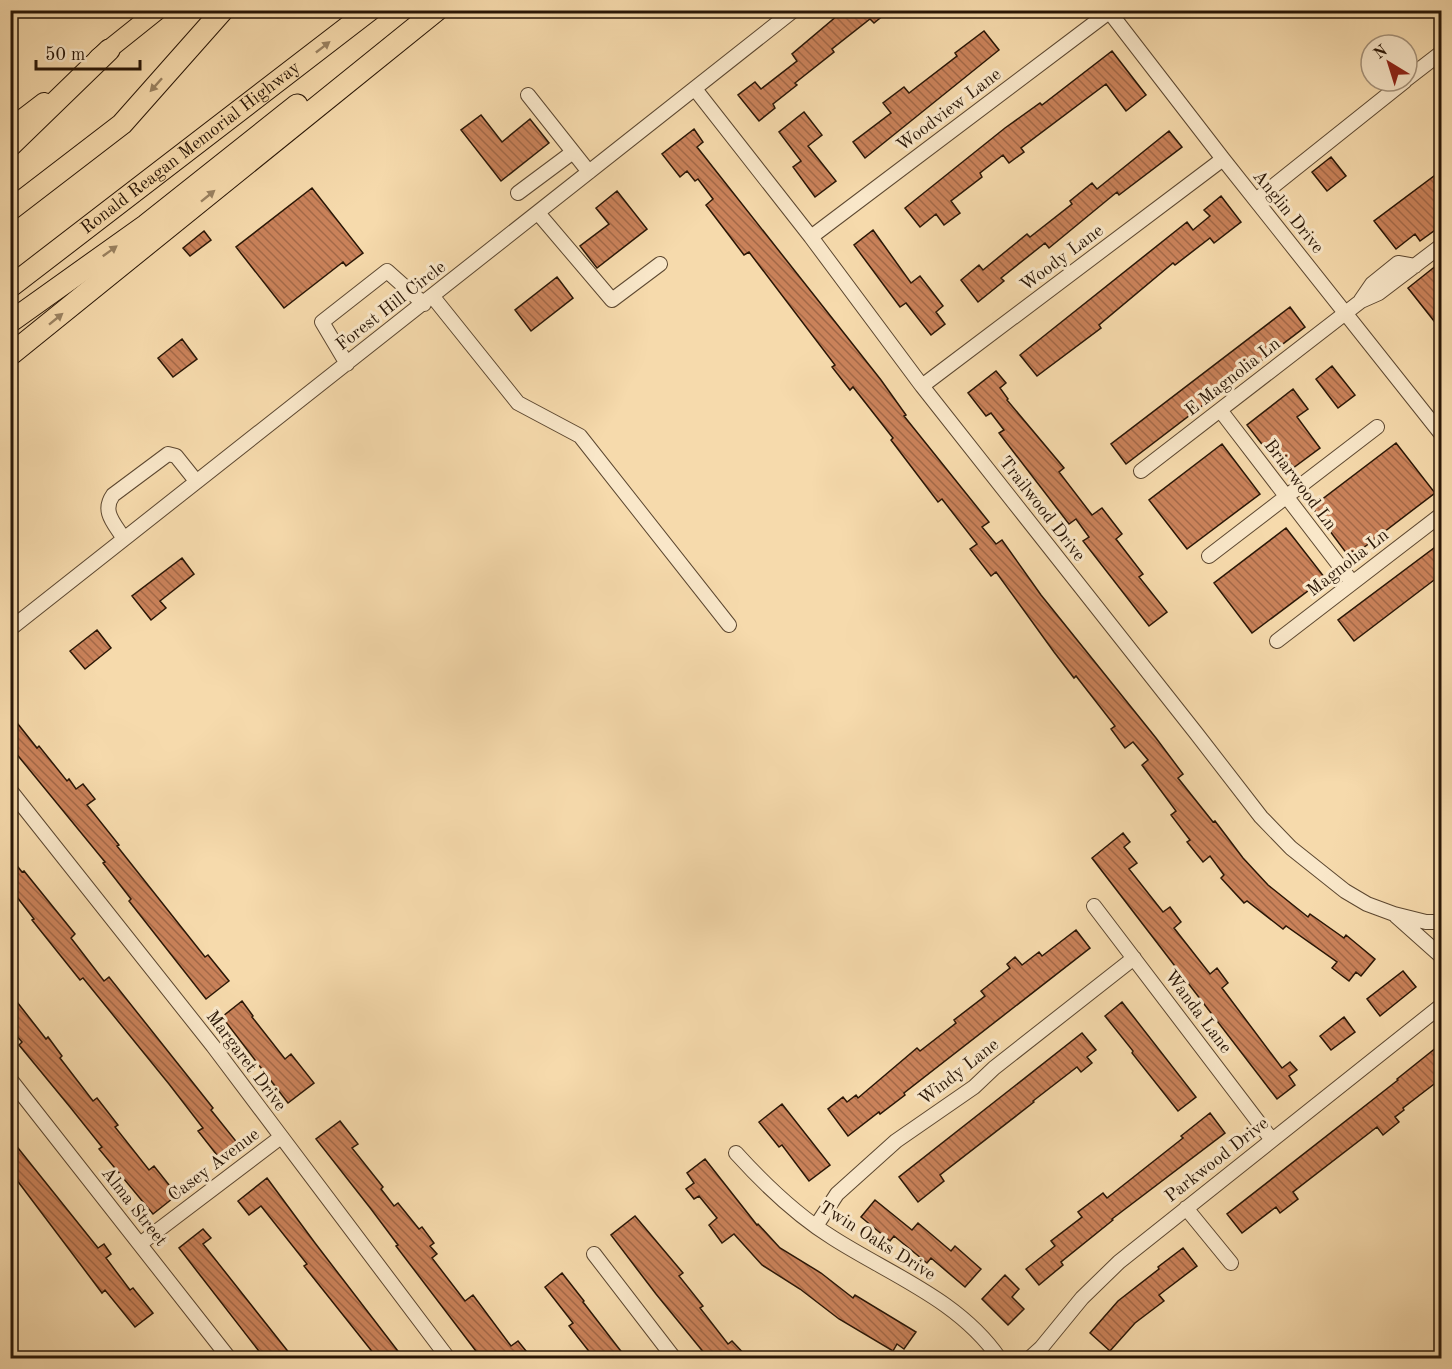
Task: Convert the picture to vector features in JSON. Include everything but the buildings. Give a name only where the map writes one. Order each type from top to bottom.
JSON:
[{"type":"highway","points":[[10,210],[122,124],[223,10]]},
{"type":"highway","name":"Ronald Reagan Memorial Highway","points":[[10,287],[370,10]]},
{"type":"highway","points":[[10,322],[146,225],[419,10]]},
{"type":"highway","points":[[10,355],[437,10]]},
{"type":"highway","points":[[10,146],[109,50]]},
{"type":"main road","points":[[10,128],[158,10]]},
{"type":"street","name":"Forest Hill Circle","points":[[10,629],[794,10]]},
{"type":"street","name":"Anglin Drive","points":[[1108,11],[1442,435]]},
{"type":"street","name":"Woodview Lane","points":[[811,237],[1108,11]]},
{"type":"street","points":[[1419,70],[1442,52]]},
{"type":"street","name":"Trailwood Drive","points":[[695,89],[811,237],[922,386],[1189,723],[1261,818],[1291,848],[1345,891],[1367,904],[1425,922],[1442,922]]},
{"type":"street","points":[[1256,200],[1390,93]]},
{"type":"street","points":[[528,94],[589,172]]},
{"type":"street","points":[[518,193],[573,152]]},
{"type":"street","name":"Woody Lane","points":[[922,386],[1223,159]]},
{"type":"street","points":[[538,213],[612,300],[660,264]]},
{"type":"street","name":"E Magnolia Ln","points":[[1142,471],[1360,301],[1379,293],[1442,245]]},
{"type":"street","points":[[347,364],[322,322],[387,271],[429,300],[518,403],[580,436],[729,625]]},
{"type":"street","name":"Briarwood Ln","points":[[1220,410],[1352,582]]},
{"type":"street","points":[[1209,556],[1377,427]]},
{"type":"street","points":[[124,539],[108,514],[108,504],[113,495],[168,454],[176,456],[196,482]]},
{"type":"street","name":"Magnolia Ln","points":[[1277,641],[1442,514]]},
{"type":"street","name":"Margaret Drive","points":[[10,790],[213,1046],[448,1359]]},
{"type":"street","name":"Wanda Lane","points":[[1094,906],[1272,1140]]},
{"type":"street","name":"Trailwood Drive","points":[[1394,914],[1442,957]]},
{"type":"street","name":"Windy Lane","points":[[816,1226],[837,1194],[896,1141],[974,1087],[994,1068],[1134,958]]},
{"type":"street","name":"Parkwood Drive","points":[[1030,1359],[1082,1298],[1112,1269],[1442,1005]]},
{"type":"street","name":"Alma Street","points":[[10,1079],[229,1359]]},
{"type":"street","name":"Casey Avenue","points":[[140,1244],[281,1137]]},
{"type":"street","name":"Twin Oaks Drive","points":[[736,1153],[785,1203],[832,1238],[920,1288],[963,1318],[986,1339],[999,1359]]},
{"type":"street","points":[[1186,1208],[1231,1263]]},
{"type":"street","points":[[594,1254],[674,1359]]}]
